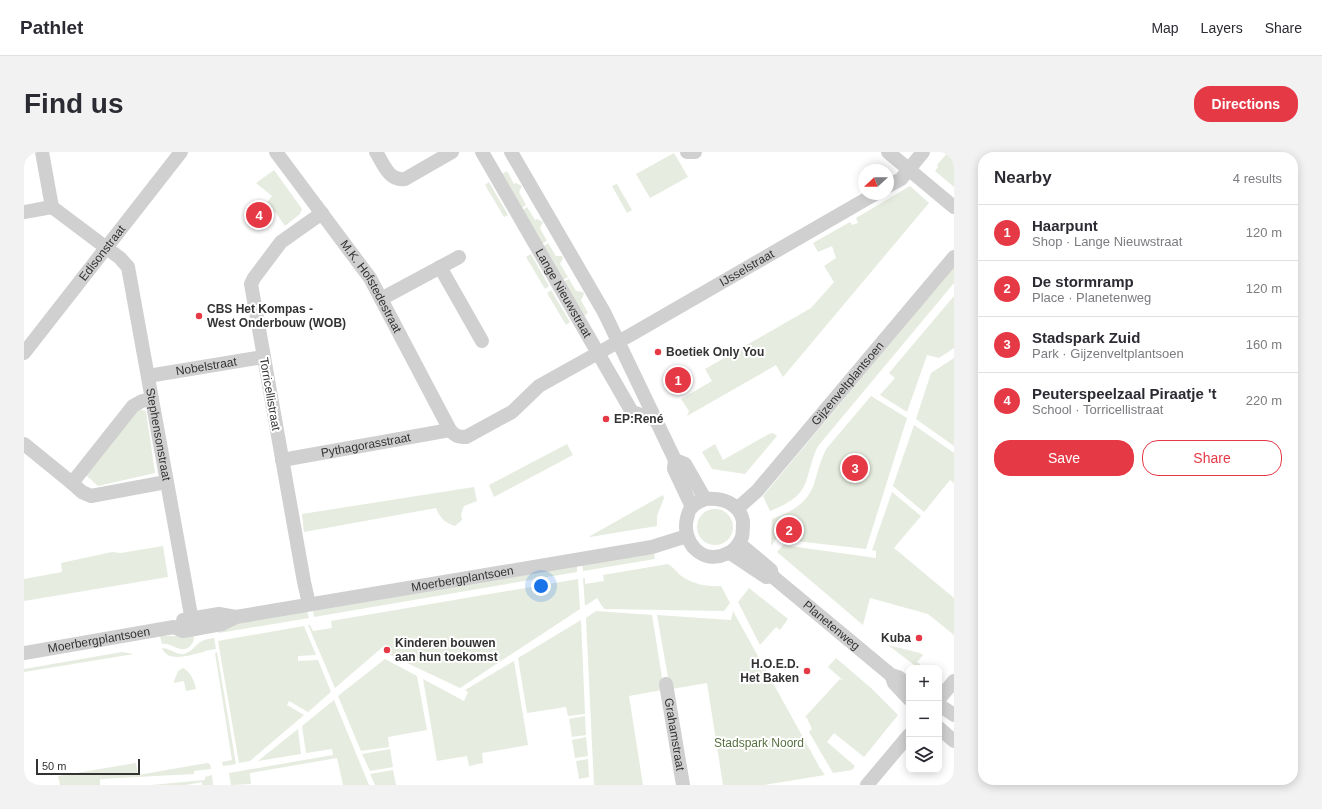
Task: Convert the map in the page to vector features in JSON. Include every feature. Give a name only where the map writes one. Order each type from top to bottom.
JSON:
[{"type":"street","points":[[24,212],[52,207],[42,152]]},
{"type":"street","name":"Edisonstraat","points":[[24,353],[181,152]]},
{"type":"street","name":"M.K. Hofstedestraat","points":[[276,152],[370,278],[450,430]]},
{"type":"street","points":[[376,152],[393,178],[399,180],[405,179],[452,152]]},
{"type":"street","name":"Lange Nieuwstraat","points":[[482,152],[632,412],[656,420]]},
{"type":"street","name":"Lange Nieuwstraat","points":[[512,152],[604,312],[619,341],[676,460],[674,469],[692,507]]},
{"type":"street","points":[[687,152],[695,152]]},
{"type":"street","points":[[888,152],[954,207]]},
{"type":"street","points":[[894,183],[901,179],[923,152]]},
{"type":"street","name":"IJsselstraat","points":[[450,430],[454,436],[466,437],[512,412],[539,386],[865,200]]},
{"type":"street","name":"Stephensonstraat","points":[[52,207],[124,262],[128,267],[166,482],[194,623]]},
{"type":"street","name":"Torricellistraat","points":[[309,604],[263,357],[251,284],[282,242],[322,212]]},
{"type":"street","points":[[381,299],[459,257]]},
{"type":"street","name":"Gijzenveltplantsoen","points":[[738,508],[757,491],[954,257]]},
{"type":"street","points":[[440,267],[482,341]]},
{"type":"street","name":"Nobelstraat","points":[[148,376],[263,357]]},
{"type":"street","points":[[72,483],[133,406],[142,400],[152,399]]},
{"type":"street","name":"Pythagorasstraat","points":[[282,460],[450,430]]},
{"type":"street","points":[[24,444],[82,492],[91,496],[166,482]]},
{"type":"street","name":"Lange Nieuwstraat","points":[[676,460],[685,464],[705,499]]},
{"type":"street","points":[[713,498],[728,502],[738,508],[742,515],[743,534],[735,548],[722,556],[713,557],[697,551],[690,544],[685,526],[692,507],[705,499],[713,498]]},
{"type":"street","name":"Moerbergplantsoen","points":[[24,652],[174,627],[181,620],[194,623],[218,614],[236,617],[652,547],[687,536]]},
{"type":"street","name":"Planetenweg","points":[[735,548],[771,570],[772,576],[891,675],[898,677],[906,683]]},
{"type":"street","name":"Planetenweg","points":[[891,675],[894,683],[906,696]]},
{"type":"street","points":[[942,695],[954,681]]},
{"type":"street","name":"Grahamstraat","points":[[666,684],[683,785]]},
{"type":"street","points":[[942,707],[954,715]]},
{"type":"street","points":[[942,731],[954,741]]},
{"type":"street","points":[[867,785],[908,737]]},
{"type":"green space","points":[[948,152],[954,152],[954,187],[935,171],[938,167],[937,165]]},
{"type":"green space","points":[[674,153],[688,177],[650,198],[636,174]]},
{"type":"green space","points":[[274,170],[302,209],[300,214],[285,226],[276,213],[265,205],[272,196],[256,183]]},
{"type":"green space","points":[[507,171],[514,184],[516,183],[522,186],[519,192],[526,205],[520,209],[500,175]]},
{"type":"green space","points":[[489,182],[508,215],[504,217],[485,185]]},
{"type":"green space","points":[[617,184],[632,210],[627,213],[612,186]]},
{"type":"green space","points":[[910,186],[929,203],[783,377],[776,365],[687,416],[689,411],[681,399],[712,381],[705,369],[811,308],[834,282],[824,266],[836,258],[832,246],[818,252],[813,243],[850,222],[852,225],[858,223],[856,218],[886,200],[894,200],[894,195]]},
{"type":"green space","points":[[527,207],[535,220],[537,219],[543,222],[540,228],[547,241],[540,245],[521,211]]},
{"type":"green space","points":[[548,243],[556,256],[562,256],[563,258],[560,264],[568,277],[561,281],[542,247]]},
{"type":"green space","points":[[531,254],[549,286],[545,289],[526,257]]},
{"type":"green space","points":[[954,267],[954,283],[818,446],[806,482],[800,492],[796,497],[770,511],[763,496]]},
{"type":"green space","points":[[569,279],[576,291],[583,292],[584,294],[581,300],[588,313],[582,317],[562,282]]},
{"type":"green space","points":[[551,290],[570,322],[566,325],[547,293]]},
{"type":"green space","points":[[954,296],[954,348],[939,358],[927,355],[907,412],[880,395],[895,378],[889,373]]},
{"type":"green space","points":[[954,358],[954,446],[916,419],[931,373]]},
{"type":"green space","points":[[871,396],[907,418],[866,549],[787,540],[794,531],[786,525],[771,546],[772,519],[792,510],[803,502],[811,491],[827,448]]},
{"type":"green space","points":[[136,408],[146,411],[155,473],[98,486],[86,475]]},
{"type":"green space","points":[[914,425],[954,453],[954,483],[950,480],[924,512],[893,486]]},
{"type":"green space","points":[[773,433],[777,436],[745,474],[712,469],[702,452],[715,444],[723,460]]},
{"type":"green space","points":[[567,444],[573,455],[494,497],[489,485]]},
{"type":"green space","points":[[474,487],[477,501],[464,506],[461,514],[462,520],[455,526],[443,520],[436,508],[304,532],[302,514]]},
{"type":"green space","points":[[892,492],[921,516],[894,548],[954,598],[954,635],[928,614],[870,598],[863,625],[777,552],[783,545],[876,558],[876,551],[872,550]]},
{"type":"green space","points":[[663,495],[664,498],[657,516],[657,526],[590,537],[590,536]]},
{"type":"green space","points":[[719,509],[728,514],[732,520],[732,534],[728,540],[719,545],[711,545],[702,540],[698,534],[697,523],[702,514],[708,510]]},
{"type":"green space","points":[[163,546],[168,577],[24,601],[24,579],[62,572],[61,563],[112,552],[121,553]]},
{"type":"green space","points":[[654,553],[655,559],[583,571],[582,565]]},
{"type":"green space","points":[[668,564],[689,581],[710,586],[721,586],[730,603],[724,611],[604,609],[597,598],[585,606],[583,578],[585,578],[585,584],[604,581],[603,575]]},
{"type":"green space","points":[[577,566],[577,572],[314,617],[313,611]]},
{"type":"green space","points":[[578,579],[580,609],[460,688],[390,655],[392,653],[385,645],[335,688],[308,625],[310,625],[313,631],[332,628],[331,621]]},
{"type":"green space","points":[[749,588],[788,619],[780,630],[776,627],[760,645],[738,602]]},
{"type":"green space","points":[[307,611],[309,618],[219,633],[218,629],[244,622]]},
{"type":"green space","points":[[596,611],[652,615],[663,684],[662,690],[629,696],[643,785],[594,785],[586,618]]},
{"type":"green space","name":"Stadspark Noord","points":[[733,611],[825,775],[764,785],[723,785],[707,683],[672,689],[669,683],[657,615],[731,620]]},
{"type":"green space","points":[[581,620],[585,714],[568,716],[566,707],[527,713],[518,658]]},
{"type":"green space","points":[[304,626],[316,655],[298,656],[298,661],[318,660],[331,692],[308,712],[289,701],[287,705],[304,715],[250,761],[239,763],[218,641]]},
{"type":"green space","points":[[160,636],[194,636],[193,642],[190,646],[186,649],[179,649],[162,644]]},
{"type":"green space","points":[[214,638],[216,649],[187,656],[169,656],[162,648],[184,654],[191,651],[199,643],[206,639]]},
{"type":"green space","points":[[888,645],[923,655],[917,662],[921,665],[914,665]]},
{"type":"green space","points":[[122,652],[134,654],[24,672],[24,669]]},
{"type":"green space","points":[[217,652],[236,764],[223,766],[222,762],[232,760],[215,653]]},
{"type":"green space","points":[[836,658],[871,688],[898,715],[864,757],[834,733],[827,742],[855,766],[852,770],[833,773],[809,732],[812,729],[807,718],[805,717],[840,679],[844,681],[828,667]]},
{"type":"green space","points":[[385,659],[417,676],[427,730],[388,737],[389,747],[361,751],[338,696]]},
{"type":"green space","points":[[514,661],[528,745],[482,753],[483,763],[469,766],[467,756],[437,761],[423,679],[464,701],[468,692],[465,690]]},
{"type":"green space","points":[[183,668],[186,669],[192,677],[196,689],[186,691],[184,681],[174,683],[178,671]]},
{"type":"green space","points":[[334,700],[369,785],[343,785],[337,758],[250,773],[251,784],[231,785],[229,773],[333,755],[332,749],[306,753],[302,726]]},
{"type":"green space","points":[[585,716],[586,735],[572,737],[569,719]]},
{"type":"green space","points":[[298,729],[301,754],[258,761]]},
{"type":"green space","points":[[586,737],[588,756],[575,758],[572,740]]},
{"type":"green space","points":[[390,749],[393,767],[370,771],[362,754]]},
{"type":"green space","points":[[588,759],[589,777],[579,779],[576,761]]},
{"type":"green space","points":[[136,763],[138,775],[207,763],[210,764],[211,769],[194,771],[194,774],[100,779],[100,785],[60,785],[58,776]]},
{"type":"green space","points":[[393,770],[396,785],[375,785],[370,774]]},
{"type":"green space","points":[[212,775],[213,785],[202,785],[202,782],[186,785],[151,785],[205,780],[205,777]]},
{"type":"place","name":"Peuterspeelzaal Piraatje 't","points":[[259,215]]},
{"type":"place","name":"CBS Het Kompas - West Onderbouw (WOB)","points":[[199,316]]},
{"type":"place","name":"Boetiek Only You","points":[[658,352]]},
{"type":"place","name":"Haarpunt","points":[[678,380]]},
{"type":"place","name":"EP:René","points":[[606,419]]},
{"type":"place","name":"Stadspark Zuid","points":[[855,468]]},
{"type":"place","name":"De stormramp","points":[[789,530]]},
{"type":"place","name":"Kuba","points":[[919,638]]},
{"type":"place","name":"Kinderen bouwen aan hun toekomst","points":[[387,650]]},
{"type":"place","name":"H.O.E.D. Het Baken","points":[[807,671]]}]
